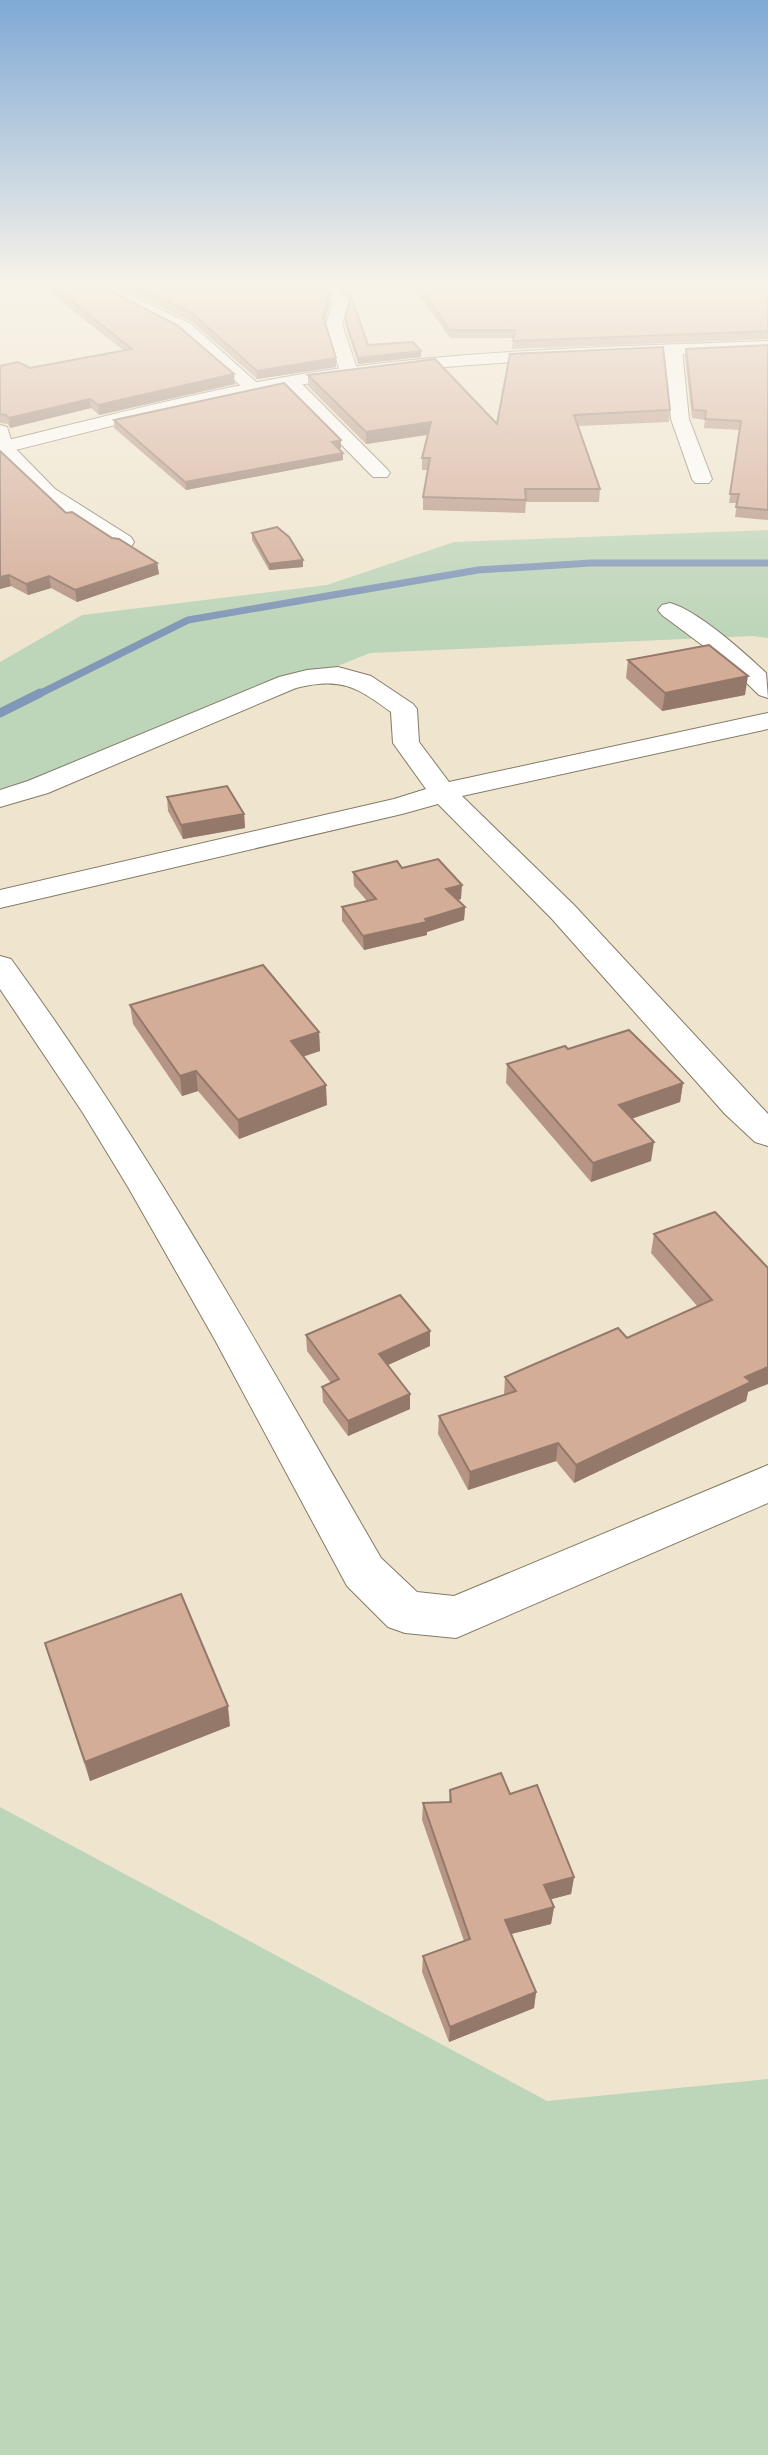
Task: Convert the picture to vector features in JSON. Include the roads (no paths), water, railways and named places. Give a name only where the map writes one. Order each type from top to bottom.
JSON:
[{"type":"main road","points":[[1,442],[194,402]]},
{"type":"main road","points":[[309,402],[380,473]]},
{"type":"main road","points":[[678,402],[680,419],[702,479]]},
{"type":"main road","points":[[1,442],[48,493],[123,542]]},
{"type":"main road","points":[[670,610],[712,638],[753,673],[768,690]]},
{"type":"main road","points":[[0,799],[38,787],[288,682],[318,674],[343,674],[370,684],[404,709],[406,743],[443,793],[563,912],[738,1106],[768,1134]]},
{"type":"main road","points":[[0,899],[402,806],[443,793],[768,721]]},
{"type":"main road","points":[[0,966],[55,1039],[168,1225],[364,1572],[405,1612],[456,1617],[768,1483]]},
{"type":"waterway","points":[[37,695],[188,620],[478,570],[591,563],[768,563]]},
{"type":"waterway","points":[[0,713],[40,693]]}]
